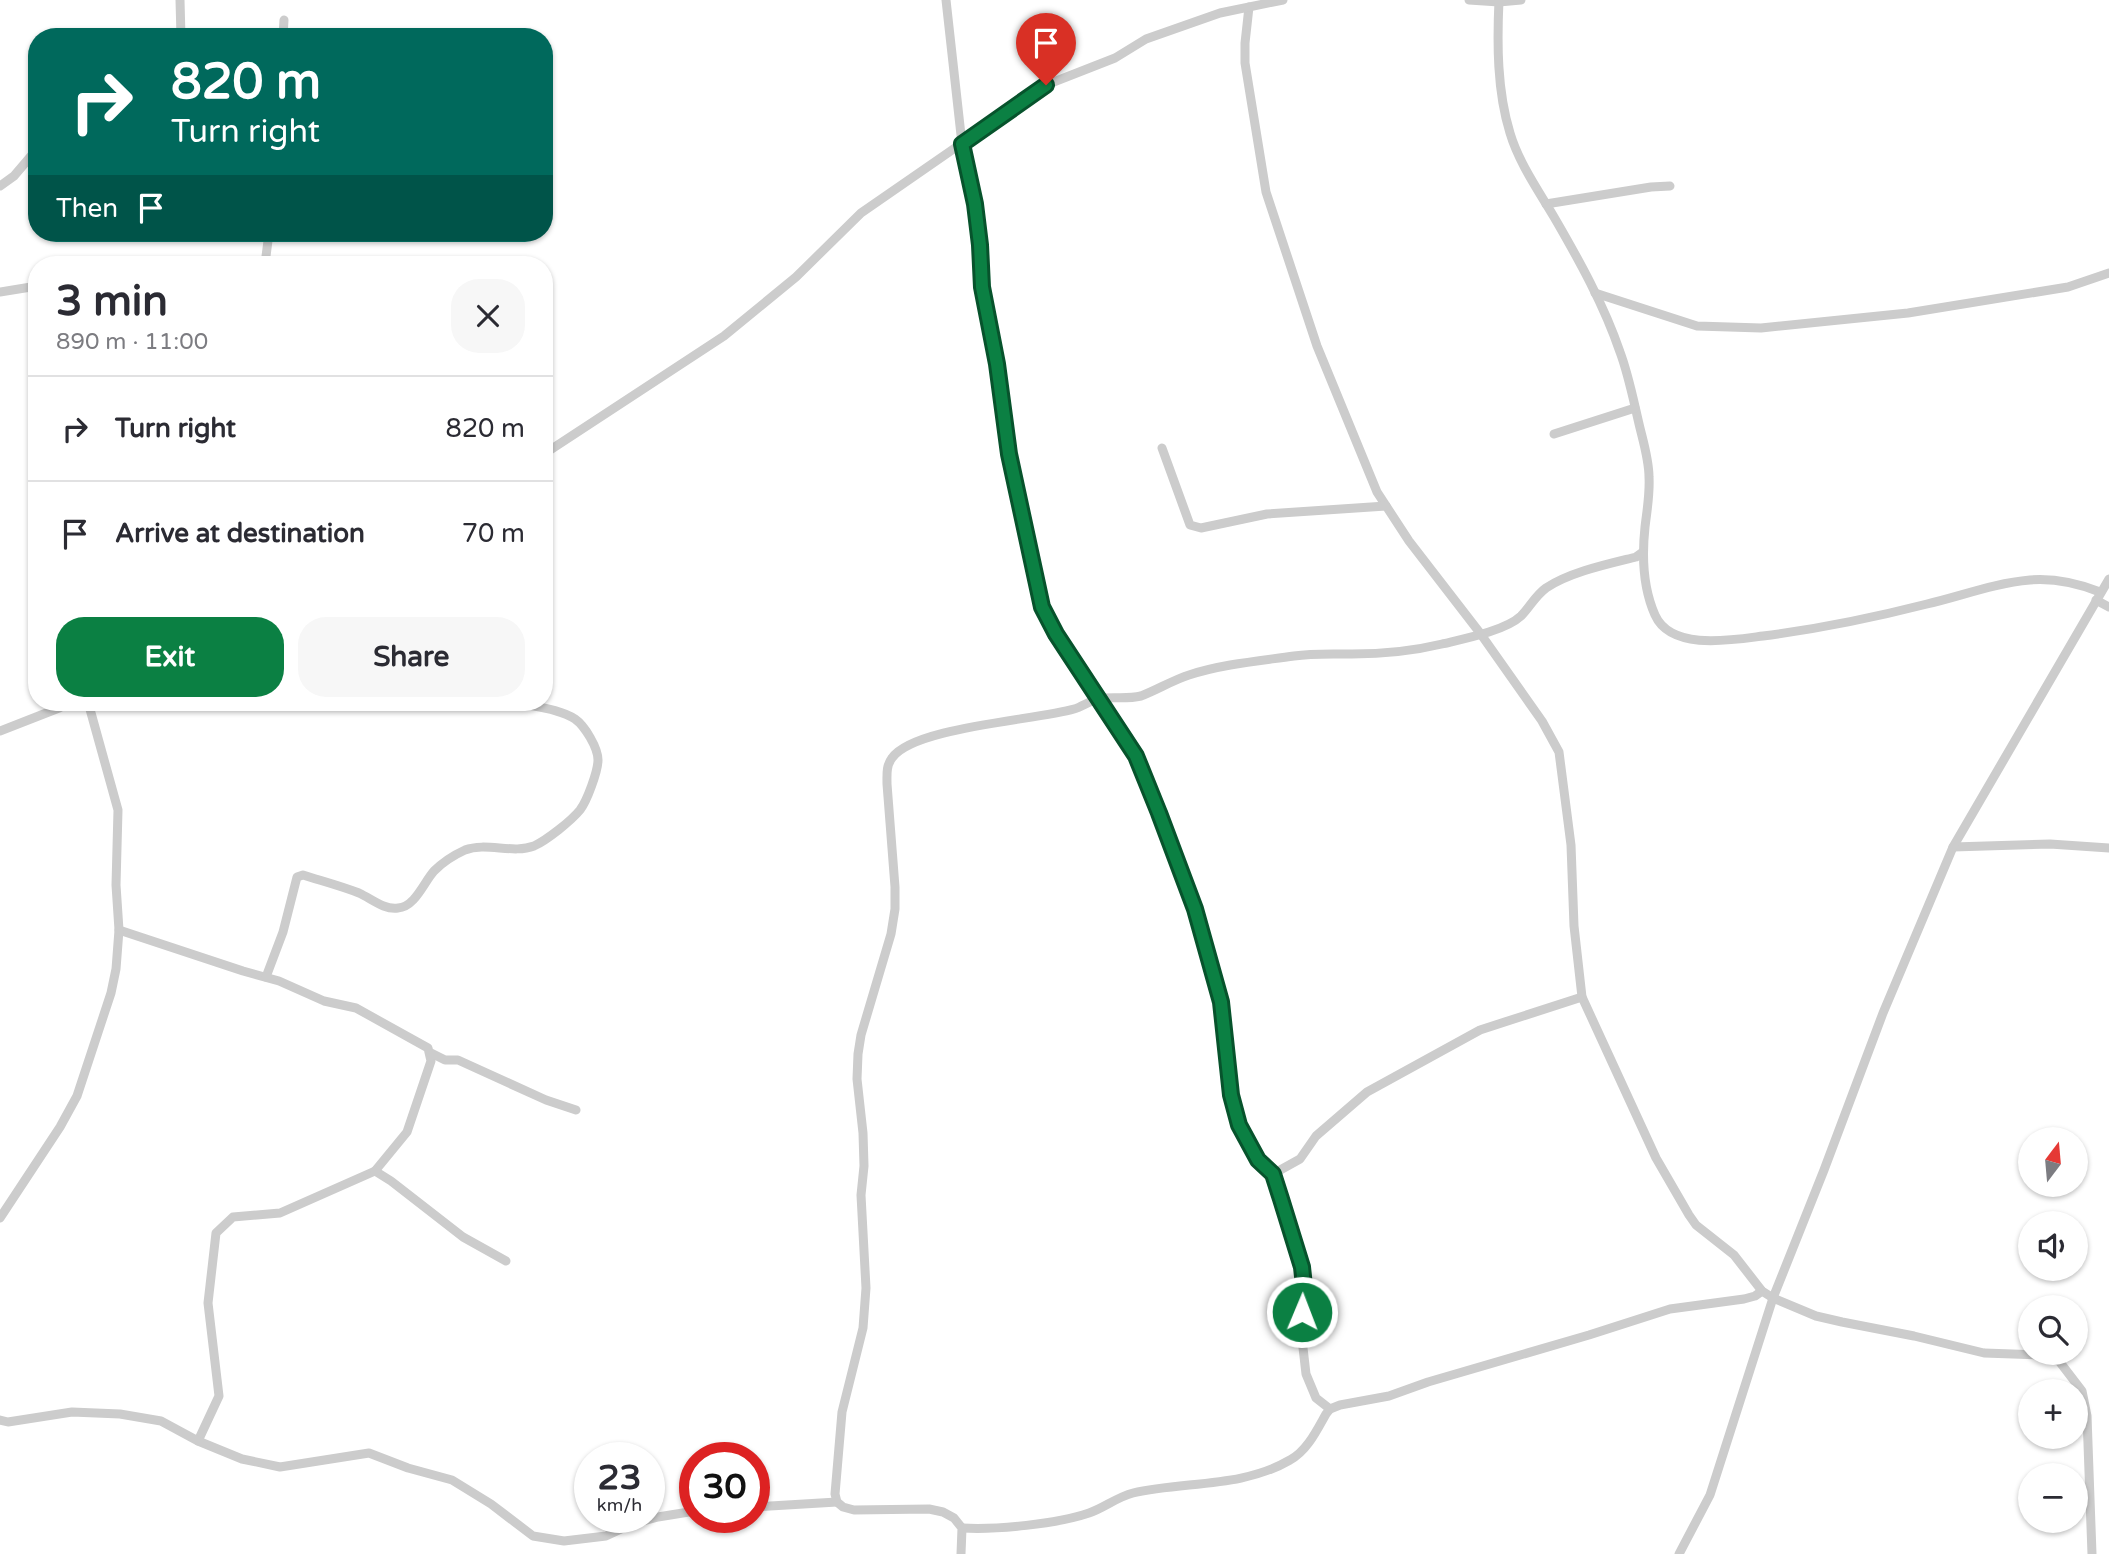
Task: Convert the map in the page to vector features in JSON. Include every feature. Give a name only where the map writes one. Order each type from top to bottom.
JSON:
[{"type":"street","points":[[180,0],[181,28]]},
{"type":"street","points":[[946,0],[962,144],[975,204],[982,287],[997,364],[1009,454],[1042,607],[1056,634],[1136,756],[1195,909],[1221,1002],[1231,1095],[1239,1125],[1258,1160],[1273,1174],[1302,1267],[1302,1339],[1306,1374],[1316,1398],[1330,1409]]},
{"type":"street","points":[[553,448],[724,336],[796,277],[861,213],[1046,85],[1115,58],[1146,39],[1220,13],[1283,0]]},
{"type":"street","points":[[1469,0],[1521,0]]},
{"type":"street","points":[[1499,1],[1499,60],[1503,102],[1510,135],[1528,174],[1606,316],[1620,352],[1636,408],[1649,474],[1643,552],[1650,599],[1661,625],[1670,632],[1707,641],[1811,630],[1868,619],[1999,584],[2027,580],[2068,581],[2098,596],[2109,607]]},
{"type":"street","points":[[1249,7],[1245,63],[1266,192],[1317,345],[1377,492],[1409,541],[1480,633],[1542,721],[1559,752],[1571,845],[1574,926],[1582,997],[1640,1126],[1696,1225],[1734,1255],[1762,1291],[1773,1298],[1816,1316],[1842,1322],[1903,1333],[1984,1353],[2039,1355],[2059,1361],[2082,1391],[2087,1416],[2092,1554]]},
{"type":"street","points":[[284,28],[285,20]]},
{"type":"street","points":[[0,186],[15,176],[28,160]]},
{"type":"street","points":[[1546,204],[1670,186]]},
{"type":"street","points":[[1595,293],[1697,326],[1761,328],[1908,313],[2068,288],[2109,273]]},
{"type":"street","points":[[0,292],[28,287]]},
{"type":"street","points":[[1606,316],[1618,301]]},
{"type":"street","points":[[1554,434],[1636,408]]},
{"type":"street","points":[[1162,449],[1190,525],[1201,528],[1267,514],[1386,506]]},
{"type":"street","points":[[837,1502],[835,1485],[838,1438],[863,1328],[866,1288],[861,1195],[864,1166],[857,1079],[858,1054],[891,934],[894,909],[887,767],[893,756],[907,746],[928,738],[962,729],[1075,709],[1098,698],[1130,698],[1143,695],[1191,674],[1232,664],[1304,654],[1378,653],[1414,649],[1496,630],[1519,618],[1545,589],[1559,581],[1587,570],[1636,557],[1643,552]]},
{"type":"street","points":[[1679,1554],[1710,1495],[1773,1298],[1883,1013],[1953,847],[2109,579]]},
{"type":"street","points":[[0,731],[51,711]]},
{"type":"street","points":[[0,1218],[60,1127],[77,1096],[111,993],[116,968],[119,930],[116,885],[118,810],[90,711]]},
{"type":"street","points":[[266,977],[284,932],[297,877],[303,875],[359,893],[394,909],[403,908],[412,901],[435,870],[451,857],[467,849],[481,847],[532,847],[552,835],[580,810],[590,789],[598,759],[590,736],[576,719],[551,711]]},
{"type":"street","points":[[1953,847],[2050,844],[2109,848]]},
{"type":"street","points":[[119,930],[279,981],[324,1001],[356,1008],[445,1060],[458,1060],[546,1100],[576,1110]]},
{"type":"street","points":[[1273,1174],[1300,1159],[1316,1136],[1367,1092],[1480,1030],[1582,997]]},
{"type":"street","points":[[198,1441],[219,1395],[208,1303],[216,1233],[233,1217],[280,1213],[375,1171],[407,1132],[431,1061],[431,1053]]},
{"type":"street","points":[[375,1171],[463,1237],[506,1261]]},
{"type":"street","points":[[962,1533],[1068,1520],[1093,1512],[1130,1494],[1159,1488],[1225,1482],[1261,1472],[1291,1460],[1303,1450],[1330,1409],[1340,1405],[1389,1396],[1670,1309],[1744,1299],[1762,1291]]},
{"type":"street","points":[[0,1420],[8,1422],[72,1412],[120,1414],[161,1421],[198,1441],[242,1459],[281,1467],[369,1453],[408,1468],[452,1480],[491,1504],[533,1536],[564,1541],[606,1535],[632,1524],[679,1514]]},
{"type":"street","points":[[770,1506],[837,1502],[854,1510],[929,1509],[943,1512],[954,1518],[962,1533],[961,1554]]},
{"type":"route","points":[[1046,85],[962,144],[975,204],[982,287],[1021,515],[1042,607],[1056,634],[1136,756],[1195,909],[1221,1002],[1231,1095],[1239,1125],[1258,1160],[1273,1174],[1302,1267],[1302,1312]]}]
